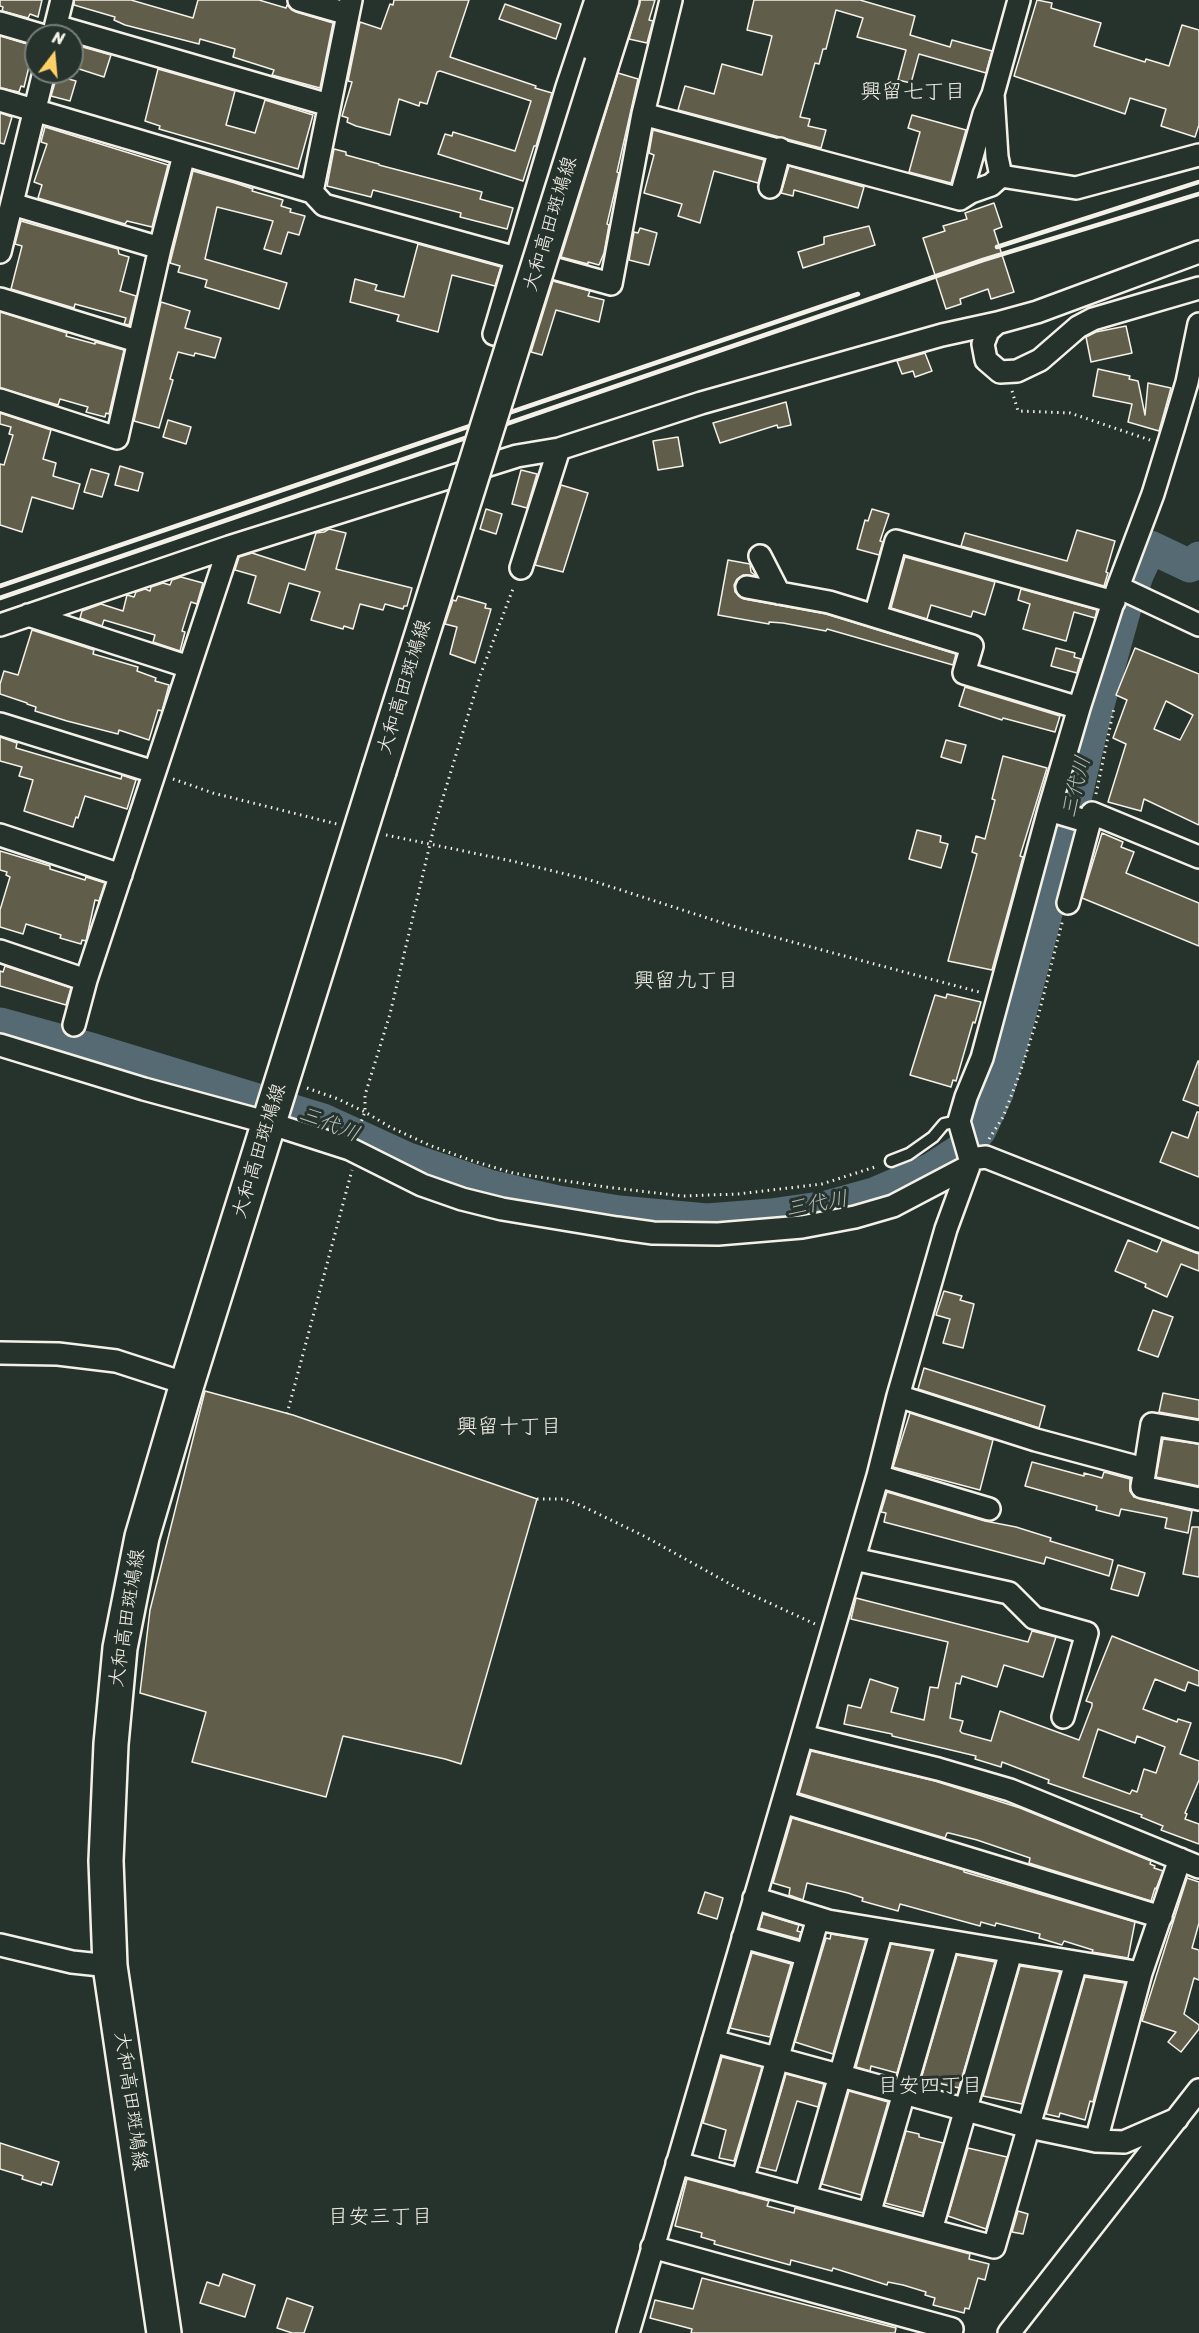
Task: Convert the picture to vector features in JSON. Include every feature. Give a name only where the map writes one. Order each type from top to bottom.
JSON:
[{"type":"main road","name":"大和高田斑鳩線","points":[[164,2333],[110,1966],[106,1861],[111,1744],[120,1648],[142,1537],[187,1384],[622,0]]},
{"type":"street","points":[[54,24],[62,0]]},
{"type":"street","points":[[299,0],[350,7],[312,192]]},
{"type":"street","points":[[494,334],[567,87],[596,0]]},
{"type":"street","points":[[0,100],[312,192],[324,205],[611,284],[643,114],[671,0]]},
{"type":"street","points":[[960,199],[1019,0]]},
{"type":"street","points":[[0,23],[24,28]]},
{"type":"street","points":[[84,42],[329,105]]},
{"type":"street","points":[[0,252],[9,193],[41,84]]},
{"type":"street","points":[[993,94],[997,157],[1001,176]]},
{"type":"street","points":[[643,114],[960,199],[971,192],[991,185],[1001,176]]},
{"type":"street","points":[[770,187],[780,149]]},
{"type":"street","points":[[0,400],[117,438],[137,341],[184,155]]},
{"type":"street","points":[[1001,176],[1076,188],[1199,155]]},
{"type":"street","points":[[9,193],[160,248]]},
{"type":"street","points":[[0,625],[229,547],[517,456],[559,449],[724,397],[942,335],[1037,312],[1199,252]]},
{"type":"street","points":[[998,323],[988,331],[983,344],[986,360],[1000,372],[1017,371],[1040,360],[1078,327],[1093,319],[1199,288]]},
{"type":"street","points":[[0,299],[137,341]]},
{"type":"street","points":[[628,2333],[878,1476],[898,1396],[946,1229],[970,1163],[959,1121],[966,1096],[982,1058],[1054,811],[1079,708],[1168,446],[1187,382],[1199,324]]},
{"type":"street","points":[[521,568],[559,449]]},
{"type":"street","points":[[875,616],[896,541],[1146,599],[1199,625]]},
{"type":"street","points":[[74,1025],[154,772],[229,547]]},
{"type":"street","points":[[760,556],[779,593]]},
{"type":"street","points":[[747,587],[829,602],[972,646],[964,673],[1079,708]]},
{"type":"street","points":[[28,615],[189,667]]},
{"type":"street","points":[[0,724],[154,772]]},
{"type":"street","points":[[1054,811],[1087,818],[1199,857]]},
{"type":"street","points":[[1068,903],[1087,818]]},
{"type":"street","points":[[0,835],[121,875]]},
{"type":"street","points":[[0,951],[87,980]]},
{"type":"street","points":[[0,1045],[144,1089],[269,1123],[350,1149],[422,1185],[462,1199],[559,1219],[664,1233],[718,1234],[802,1227],[855,1217],[893,1206],[970,1163],[986,1157],[1199,1241]]},
{"type":"street","points":[[0,1353],[58,1354],[116,1361],[187,1384]]},
{"type":"street","points":[[898,1396],[1036,1440],[1144,1469]]},
{"type":"street","points":[[1199,1432],[1152,1424],[1142,1487],[1199,1499]]},
{"type":"street","points":[[878,1476],[989,1509]]},
{"type":"street","points":[[854,1559],[1009,1593],[1034,1617],[1087,1633],[1063,1717]]},
{"type":"street","points":[[803,1736],[938,1769],[1010,1790],[1190,1863],[1161,1917],[1141,1974],[1096,2141]]},
{"type":"street","points":[[783,1802],[1161,1917]]},
{"type":"street","points":[[754,1898],[818,1918],[1141,1974]]},
{"type":"street","points":[[742,2181],[818,1918]]},
{"type":"street","points":[[805,2197],[882,1930]]},
{"type":"street","points":[[743,1937],[807,1955]]},
{"type":"street","points":[[869,2214],[948,1941]]},
{"type":"street","points":[[0,1945],[72,1962],[110,1966]]},
{"type":"street","points":[[931,2230],[1011,1952]]},
{"type":"street","points":[[677,2163],[994,2247],[1076,1963]]},
{"type":"street","points":[[713,2041],[1029,2127],[1096,2141],[1124,2142],[1177,2119]]},
{"type":"street","points":[[1010,2333],[1199,2090]]},
{"type":"street","points":[[652,2247],[952,2329],[948,2333]]},
{"type":"lane","points":[[891,1161],[909,1154],[933,1137],[944,1124],[959,1121]]},
{"type":"path","points":[[1007,371],[1018,411],[1070,413],[1168,446]]},
{"type":"path","points":[[365,1112],[365,1095],[390,1014],[429,844],[480,676],[521,568]]},
{"type":"path","points":[[1087,818],[1114,708]]},
{"type":"path","points":[[154,772],[213,793],[345,826]]},
{"type":"path","points":[[375,833],[512,861],[590,880],[729,925],[999,998]]},
{"type":"path","points":[[970,1163],[997,1127],[1011,1095],[1039,1013],[1068,903]]},
{"type":"path","points":[[282,1080],[338,1099],[429,1145],[513,1173],[606,1187],[682,1196],[738,1194],[822,1184],[891,1161]]},
{"type":"path","points":[[287,1414],[356,1154]]},
{"type":"path","points":[[537,1499],[564,1499],[582,1506],[644,1536],[739,1589],[833,1632]]},
{"type":"building","points":[[0,0],[42,0],[38,17],[30,14],[28,18],[2,11]]},
{"type":"building","points":[[74,0],[131,0],[193,18],[198,0],[259,0],[286,8],[287,5],[296,12],[333,23],[320,88],[272,75],[274,70],[233,57],[235,49],[200,39],[199,44],[125,25],[114,20],[115,17],[74,5]]},
{"type":"building","points":[[394,0],[469,0],[450,57],[552,93],[523,181],[438,154],[445,134],[452,136],[453,132],[515,151],[531,101],[440,71],[437,72],[427,104],[420,102],[419,106],[399,99],[390,135],[356,126],[347,122],[348,118],[342,116],[352,82],[348,81],[360,22],[381,29],[390,4],[393,5]]},
{"type":"building","points":[[640,0],[655,0],[649,20],[653,21],[647,43],[629,39]]},
{"type":"building","points":[[754,0],[860,0],[915,16],[910,35],[950,47],[952,40],[992,51],[986,73],[919,54],[911,83],[898,80],[906,50],[857,37],[863,18],[836,10],[826,49],[823,49],[819,64],[815,63],[800,117],[810,119],[808,126],[826,130],[821,148],[678,110],[685,86],[714,94],[722,64],[762,75],[772,36],[747,30]]},
{"type":"building","points":[[1037,0],[1052,3],[1051,8],[1101,23],[1094,46],[1145,62],[1146,59],[1169,66],[1182,25],[1199,30],[1199,125],[1195,137],[1161,126],[1166,109],[1130,98],[1125,114],[1014,76]]},
{"type":"building","points":[[505,4],[561,24],[556,39],[499,19]]},
{"type":"building","points":[[0,36],[24,43],[25,84],[24,87],[21,86],[19,92],[0,88]]},
{"type":"building","points":[[84,47],[111,55],[104,77],[84,71]]},
{"type":"building","points":[[158,69],[235,91],[226,125],[255,133],[265,100],[313,115],[298,169],[159,129],[160,126],[145,121]]},
{"type":"building","points":[[618,73],[638,79],[617,172],[619,173],[607,224],[609,225],[604,253],[599,265],[588,262],[588,264],[561,257]]},
{"type":"building","points":[[55,84],[75,84],[70,101],[51,96]]},
{"type":"building","points":[[0,113],[12,117],[4,144],[0,143]]},
{"type":"building","points":[[912,115],[966,130],[951,183],[909,172],[920,132],[908,128]]},
{"type":"building","points":[[45,127],[168,165],[152,227],[127,221],[125,224],[38,198],[42,185],[34,182],[47,144],[41,142]]},
{"type":"building","points":[[653,130],[764,160],[758,183],[714,171],[700,223],[678,216],[682,204],[644,193],[654,155],[649,153]]},
{"type":"building","points":[[334,149],[379,165],[482,192],[480,199],[513,208],[507,229],[460,217],[461,213],[373,190],[371,197],[327,186]]},
{"type":"building","points":[[789,166],[864,187],[858,208],[794,190],[793,196],[781,193]]},
{"type":"building","points":[[193,171],[283,200],[281,206],[291,209],[290,212],[305,216],[299,235],[288,232],[281,254],[264,249],[273,221],[217,207],[205,259],[287,283],[279,309],[205,287],[207,280],[178,272],[180,266],[170,263]]},
{"type":"building","points":[[994,203],[1002,227],[994,230],[1014,292],[991,299],[988,289],[960,299],[961,304],[946,309],[923,238],[945,231],[943,226],[967,219],[965,213]]},
{"type":"building","points":[[21,221],[118,249],[119,254],[129,257],[120,291],[136,296],[129,325],[124,324],[126,318],[75,304],[74,308],[11,289],[22,246],[15,244]]},
{"type":"building","points":[[869,226],[875,245],[803,268],[798,252],[824,244],[824,237]]},
{"type":"building","points":[[640,228],[657,233],[649,265],[629,260],[634,232],[638,233]]},
{"type":"building","points":[[418,244],[501,267],[495,286],[452,275],[438,332],[397,321],[399,315],[350,302],[355,279],[377,285],[375,290],[404,297]]},
{"type":"building","points":[[553,281],[590,291],[588,296],[604,300],[599,322],[556,310],[542,355],[531,352]]},
{"type":"building","points":[[161,302],[190,311],[185,328],[221,338],[215,358],[178,352],[170,379],[173,380],[159,428],[134,421]]},
{"type":"building","points":[[0,312],[67,333],[66,336],[124,350],[109,414],[106,413],[105,417],[86,412],[88,407],[60,399],[58,405],[0,388]]},
{"type":"building","points":[[1126,326],[1132,353],[1091,362],[1086,337],[1096,332]]},
{"type":"building","points":[[925,353],[932,371],[915,377],[913,371],[902,374],[897,361]]},
{"type":"building","points":[[1098,369],[1130,376],[1129,379],[1138,381],[1145,415],[1148,383],[1171,388],[1159,431],[1128,422],[1132,404],[1093,396]]},
{"type":"building","points":[[786,402],[791,425],[778,428],[777,425],[720,443],[713,423]]},
{"type":"building","points":[[0,413],[51,430],[43,459],[56,463],[53,476],[80,484],[73,509],[32,497],[22,532],[0,525],[0,464],[4,465],[13,435],[9,434],[11,427],[0,424]]},
{"type":"building","points":[[168,420],[191,427],[186,444],[163,437]]},
{"type":"building","points":[[678,437],[683,466],[658,470],[653,441]]},
{"type":"building","points":[[120,466],[143,473],[138,491],[115,485]]},
{"type":"building","points":[[91,469],[109,474],[102,497],[84,492]]},
{"type":"building","points":[[521,470],[537,474],[527,508],[512,504]]},
{"type":"building","points":[[561,485],[588,493],[563,572],[535,565]]},
{"type":"building","points":[[486,509],[502,514],[496,534],[480,529]]},
{"type":"building","points":[[872,509],[889,514],[880,541],[883,542],[879,555],[857,549],[865,520],[868,521]]},
{"type":"building","points":[[329,529],[346,533],[336,569],[412,588],[407,606],[403,609],[385,604],[383,610],[360,604],[353,629],[344,626],[343,629],[311,620],[320,592],[289,583],[280,613],[248,603],[256,576],[235,570],[239,557],[252,553],[305,570],[316,533]]},
{"type":"building","points":[[1077,530],[1115,541],[1104,586],[961,546],[965,533],[1067,561]]},
{"type":"building","points":[[905,557],[995,582],[985,615],[973,611],[971,617],[931,605],[927,619],[891,608]]},
{"type":"building","points":[[728,560],[750,564],[751,572],[756,576],[743,575],[737,579],[734,585],[735,592],[744,599],[826,614],[956,654],[953,665],[827,629],[826,631],[783,623],[769,622],[769,624],[718,615]]},
{"type":"building","points":[[181,577],[203,583],[197,604],[191,602],[182,631],[185,632],[180,651],[153,642],[155,635],[104,620],[102,626],[80,618],[82,611],[101,604],[123,611],[127,595],[134,597],[136,592],[145,589],[150,591],[151,587],[163,583],[170,585],[172,580]]},
{"type":"building","points":[[1021,589],[1097,610],[1095,618],[1074,612],[1066,641],[1023,629],[1030,604],[1018,600]]},
{"type":"building","points":[[458,596],[486,604],[485,608],[491,609],[475,663],[450,654],[457,627],[445,624],[453,600],[456,601]]},
{"type":"building","points":[[32,630],[94,650],[93,654],[138,667],[137,671],[156,678],[155,681],[169,685],[162,711],[158,710],[149,740],[119,730],[118,734],[67,721],[35,711],[36,707],[0,694],[4,671],[18,675]]},
{"type":"building","points":[[1056,648],[1075,653],[1074,657],[1081,659],[1077,673],[1051,666]]},
{"type":"building","points":[[1135,648],[1199,674],[1199,825],[1144,799],[1141,811],[1108,802],[1126,744],[1113,738],[1127,700],[1116,695]],"holes":[[[1166,701],[1193,715],[1180,740],[1154,729]]]},
{"type":"building","points":[[965,687],[1060,716],[1055,732],[1003,718],[1002,720],[959,706]]},
{"type":"building","points":[[0,737],[17,743],[16,748],[121,779],[122,775],[136,780],[127,809],[85,796],[73,827],[24,811],[33,780],[19,776],[22,767],[0,761]]},
{"type":"building","points":[[946,740],[966,745],[961,763],[941,757]]},
{"type":"building","points":[[1003,756],[1047,768],[1020,856],[1023,857],[992,970],[948,961],[977,854],[972,852],[976,836],[985,839]]},
{"type":"building","points":[[917,830],[941,836],[940,842],[948,844],[941,868],[909,859]]},
{"type":"building","points":[[1102,833],[1123,842],[1121,847],[1134,852],[1126,873],[1199,903],[1199,946],[1082,898]]},
{"type":"building","points":[[0,851],[50,866],[50,869],[85,880],[86,877],[105,883],[99,901],[95,900],[86,941],[82,940],[81,944],[26,924],[23,934],[0,927],[0,910],[10,877],[6,875],[7,872],[0,870]]},
{"type":"building","points":[[5,966],[71,988],[66,1005],[0,986],[0,971],[3,972]]},
{"type":"building","points":[[947,994],[981,1002],[956,1081],[953,1080],[951,1087],[910,1075],[935,995],[946,998]]},
{"type":"building","points":[[1199,1061],[1199,1106],[1183,1100]]},
{"type":"building","points":[[1197,1112],[1199,1112],[1199,1177],[1160,1162],[1172,1132],[1188,1138]]},
{"type":"building","points":[[1128,1240],[1157,1252],[1162,1240],[1199,1254],[1199,1271],[1181,1264],[1167,1297],[1145,1287],[1146,1284],[1115,1271]]},
{"type":"building","points":[[944,1291],[962,1296],[960,1300],[974,1304],[963,1348],[943,1343],[950,1319],[936,1315]]},
{"type":"building","points":[[1153,1310],[1173,1317],[1158,1357],[1138,1350]]},
{"type":"building","points":[[924,1368],[1045,1406],[1039,1428],[918,1389]]},
{"type":"building","points":[[205,1391],[293,1415],[537,1499],[461,1764],[343,1736],[326,1797],[192,1762],[206,1712],[140,1693],[150,1610]]},
{"type":"building","points":[[1163,1393],[1199,1400],[1199,1419],[1159,1412]]},
{"type":"building","points":[[910,1413],[993,1440],[980,1490],[893,1467]]},
{"type":"building","points":[[1163,1439],[1199,1444],[1199,1486],[1156,1477]]},
{"type":"building","points":[[1032,1462],[1084,1476],[1084,1473],[1102,1478],[1104,1472],[1130,1479],[1130,1491],[1134,1497],[1192,1511],[1188,1533],[1165,1528],[1167,1518],[1121,1509],[1119,1516],[1096,1510],[1097,1506],[1025,1486]]},
{"type":"building","points":[[887,1492],[985,1521],[1016,1527],[1051,1538],[1050,1541],[1113,1560],[1109,1576],[1046,1557],[1044,1564],[884,1522],[886,1513],[881,1512]]},
{"type":"building","points":[[1192,1527],[1199,1527],[1199,1577],[1183,1574]]},
{"type":"building","points":[[1118,1565],[1145,1573],[1138,1596],[1111,1589]]},
{"type":"building","points":[[856,1598],[1028,1642],[1032,1631],[1056,1637],[1043,1677],[1004,1665],[997,1687],[962,1676],[960,1684],[956,1683],[950,1718],[963,1721],[960,1731],[962,1733],[991,1741],[1000,1711],[1079,1740],[1092,1706],[1092,1703],[1086,1701],[1112,1636],[1199,1671],[1199,1686],[1188,1682],[1185,1691],[1155,1679],[1143,1709],[1177,1722],[1178,1719],[1191,1723],[1180,1754],[1199,1761],[1199,1780],[1185,1813],[1187,1814],[1185,1819],[1199,1824],[1199,1844],[1161,1830],[1163,1826],[1141,1817],[1142,1815],[1048,1783],[1049,1780],[1002,1762],[1001,1767],[975,1759],[976,1756],[844,1724],[848,1705],[861,1708],[870,1679],[898,1688],[891,1712],[924,1720],[930,1687],[938,1688],[948,1642],[851,1619]],"holes":[[[1098,1729],[1135,1743],[1137,1736],[1165,1747],[1156,1773],[1144,1769],[1137,1792],[1132,1790],[1130,1794],[1083,1777]]]},
{"type":"building","points":[[811,1751],[935,1781],[1020,1808],[1151,1861],[1150,1864],[1155,1866],[1154,1868],[1163,1871],[1151,1901],[1029,1863],[1030,1858],[977,1840],[949,1833],[945,1838],[799,1793]]},
{"type":"building","points":[[792,1818],[1135,1922],[1128,1958],[1092,1952],[1093,1950],[1064,1941],[1062,1945],[1039,1938],[1040,1934],[996,1923],[995,1926],[981,1922],[980,1926],[900,1904],[898,1911],[862,1901],[863,1898],[848,1893],[807,1883],[803,1900],[789,1895],[790,1888],[773,1883]]},
{"type":"building","points":[[1187,1878],[1199,1882],[1199,1923],[1192,1948],[1199,1950],[1199,1980],[1194,1978],[1184,2014],[1199,2025],[1199,2029],[1181,2052],[1168,2042],[1176,2032],[1142,2021]]},
{"type":"building","points":[[705,1892],[723,1898],[717,1919],[698,1913]]},
{"type":"building","points":[[763,1914],[799,1925],[797,1931],[801,1932],[799,1939],[759,1928]]},
{"type":"building","points":[[831,1934],[866,1940],[833,2054],[795,2042],[826,1938],[830,1939]]},
{"type":"building","points":[[891,1944],[932,1951],[897,2073],[871,2066],[870,2071],[856,2067]]},
{"type":"building","points":[[752,1953],[791,1964],[770,2037],[730,2028]]},
{"type":"building","points":[[957,1955],[995,1962],[959,2088],[921,2079]]},
{"type":"building","points":[[1020,1966],[1060,1972],[1022,2104],[983,2096]]},
{"type":"building","points":[[1085,1977],[1125,1983],[1093,2102],[1090,2101],[1085,2120],[1060,2113],[1059,2117],[1046,2114]]},
{"type":"building","points":[[722,2057],[762,2067],[734,2161],[719,2158],[726,2130],[703,2123]]},
{"type":"building","points":[[786,2074],[824,2084],[818,2107],[797,2101],[776,2171],[759,2167]]},
{"type":"building","points":[[849,2091],[888,2102],[861,2195],[822,2184]]},
{"type":"building","points":[[906,2131],[943,2143],[923,2213],[885,2203]]},
{"type":"building","points":[[0,2143],[59,2162],[52,2185],[42,2182],[41,2185],[22,2179],[23,2176],[0,2169]]},
{"type":"building","points":[[968,2148],[1007,2157],[986,2229],[948,2216]]},
{"type":"building","points":[[687,2179],[769,2201],[767,2206],[794,2213],[795,2208],[970,2254],[969,2259],[989,2264],[985,2280],[978,2278],[969,2309],[965,2308],[964,2313],[933,2305],[935,2298],[925,2295],[926,2292],[903,2285],[888,2282],[887,2285],[833,2268],[832,2271],[791,2260],[790,2265],[714,2244],[715,2241],[701,2237],[702,2233],[675,2226]]},
{"type":"building","points":[[1018,2211],[1028,2214],[1023,2234],[1012,2232]]},
{"type":"building","points":[[223,2274],[255,2285],[245,2317],[200,2303],[207,2282],[219,2286]]},
{"type":"building","points":[[702,2278],[896,2328],[895,2333],[691,2333],[692,2329],[650,2318],[655,2300],[693,2309]]},
{"type":"building","points":[[287,2298],[313,2307],[304,2333],[292,2333],[277,2328]]},
{"type":"waterway","name":"三代川","points":[[0,1024],[94,1050],[323,1120],[408,1159],[489,1186],[558,1202],[619,1212],[707,1220],[771,1215],[827,1207],[874,1194],[930,1170],[967,1146],[980,1130],[997,1093],[1011,1047],[1069,825],[1091,730],[1125,608],[1138,573],[1150,547],[1190,566],[1199,558]]},
{"type":"railway","points":[[997,247],[1199,182]]},
{"type":"railway","points":[[0,598],[983,260],[1199,194]]},
{"type":"railway","points":[[0,586],[858,294]]},
{"type":"district","name":"興留七丁目","points":[[913,93]]},
{"type":"district","name":"興留九丁目","points":[[686,982]]},
{"type":"district","name":"興留十丁目","points":[[509,1428]]},
{"type":"district","name":"目安四丁目","points":[[930,2087]]},
{"type":"district","name":"目安三丁目","points":[[380,2218]]}]
